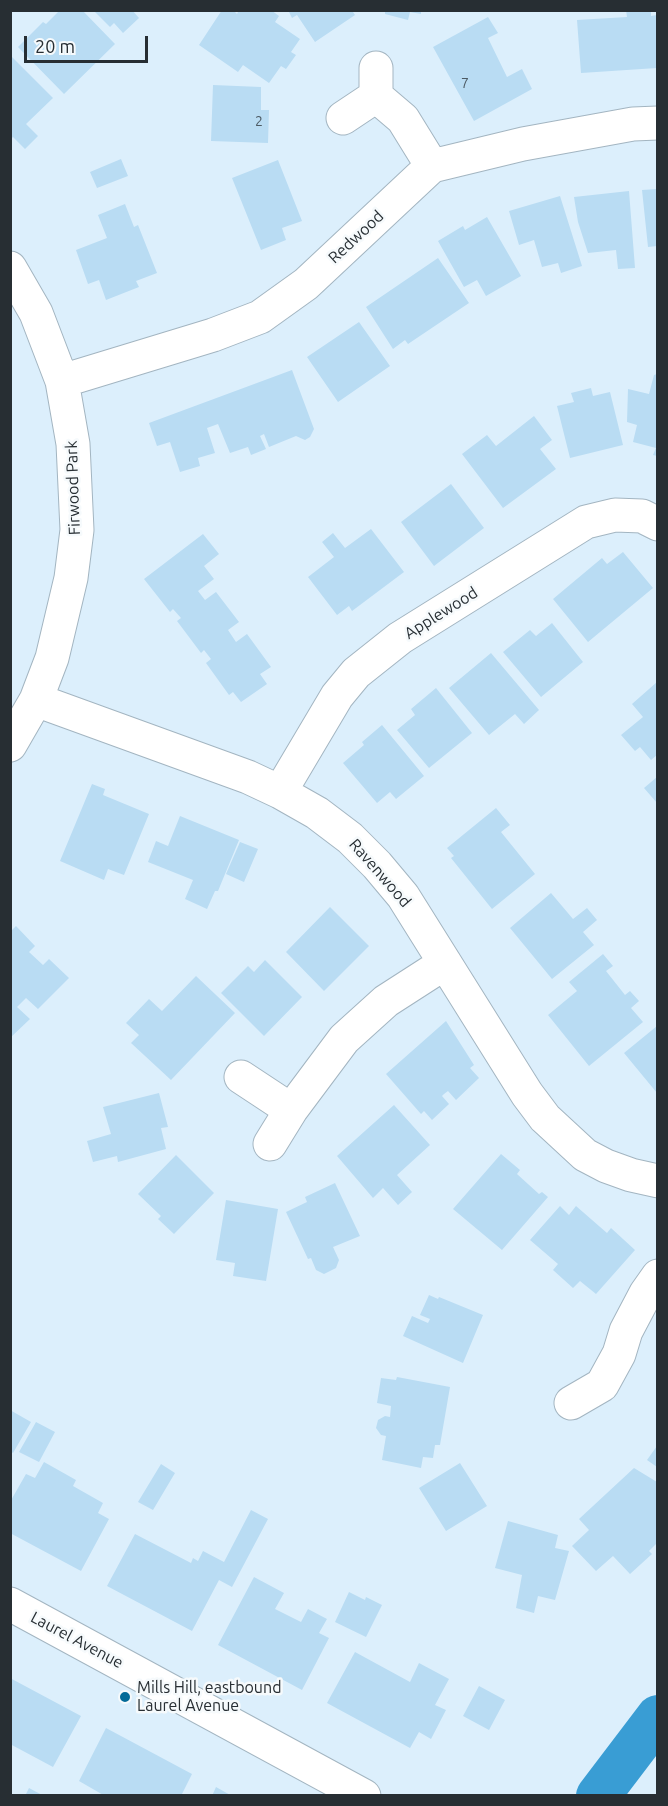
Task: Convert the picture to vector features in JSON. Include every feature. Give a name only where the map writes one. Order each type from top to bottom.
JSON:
[{"type":"street","points":[[343,118],[376,82],[403,119],[432,166]]},
{"type":"street","name":"Redwood","points":[[62,381],[213,335],[260,317],[306,284],[432,166],[534,142],[633,124],[657,123]]},
{"type":"street","name":"Firwood Park","points":[[10,268],[36,313],[62,381],[73,444],[77,530],[66,606],[52,658],[36,700],[10,745]]},
{"type":"street","name":"Applewood","points":[[280,792],[337,696],[356,673],[400,638],[586,522],[615,514],[642,516],[657,525]]},
{"type":"street","name":"Ravenwood","points":[[36,700],[248,777],[317,813],[350,838],[403,896],[527,1094],[545,1118],[585,1155],[606,1166],[657,1181]]},
{"type":"street","points":[[270,1144],[291,1110],[344,1039],[386,1001],[445,963]]},
{"type":"street","points":[[241,1077],[291,1110]]},
{"type":"street","points":[[570,1403],[602,1385],[619,1354],[626,1331],[657,1275]]},
{"type":"street","name":"Laurel Avenue","points":[[10,1604],[364,1796]]},
{"type":"building","points":[[60,10],[82,10],[115,44],[64,94],[18,47],[43,22],[46,24]]},
{"type":"building","points":[[93,10],[132,10],[139,18],[123,33],[114,23],[110,27]]},
{"type":"building","points":[[222,10],[233,10],[237,14],[239,10],[271,10],[279,16],[275,22],[300,39],[291,52],[296,55],[286,69],[281,66],[269,83],[243,65],[238,72],[199,45]]},
{"type":"building","points":[[288,10],[356,10],[353,12],[355,15],[315,42],[297,15],[292,18]]},
{"type":"building","points":[[385,10],[421,10],[421,14],[410,12],[408,20],[385,14]]},
{"type":"building","points":[[626,10],[651,10],[651,16],[657,15],[657,68],[581,73],[577,20],[627,17]]},
{"type":"building","points":[[488,17],[498,33],[488,38],[507,77],[522,69],[532,89],[474,121],[433,47]]},
{"type":"building","points":[[10,55],[53,98],[26,124],[38,136],[25,149],[13,137],[10,140]]},
{"type":"building","points":[[213,85],[261,87],[261,110],[269,110],[268,143],[211,141]]},
{"type":"building","points":[[121,159],[128,176],[97,188],[90,172]]},
{"type":"building","points":[[278,160],[302,221],[282,228],[286,240],[261,250],[232,178]]},
{"type":"building","points":[[657,189],[657,246],[648,247],[642,190]]},
{"type":"building","points":[[629,191],[635,268],[618,269],[616,250],[588,253],[578,222],[574,197]]},
{"type":"building","points":[[560,196],[582,266],[561,273],[558,263],[542,267],[534,240],[519,245],[509,211]]},
{"type":"building","points":[[125,204],[134,227],[138,225],[157,273],[136,281],[139,287],[106,300],[99,280],[88,284],[76,250],[107,238],[98,215]]},
{"type":"building","points":[[487,217],[521,276],[486,296],[477,280],[464,287],[438,241],[463,226],[465,230]]},
{"type":"building","points":[[438,258],[469,303],[408,344],[405,340],[393,349],[366,307]]},
{"type":"building","points":[[359,322],[390,366],[338,402],[307,357]]},
{"type":"building","points":[[292,370],[314,429],[310,437],[305,440],[296,436],[269,447],[264,434],[260,436],[266,449],[251,455],[248,447],[230,453],[218,424],[207,428],[215,453],[198,458],[200,466],[180,472],[170,442],[157,446],[149,423]]},
{"type":"building","points":[[657,374],[657,456],[653,455],[656,448],[633,442],[637,425],[627,422],[628,389],[649,394],[654,375]]},
{"type":"building","points":[[591,388],[593,396],[610,392],[623,445],[570,458],[557,406],[574,402],[571,393]]},
{"type":"building","points":[[534,416],[552,440],[540,449],[556,469],[503,508],[462,454],[487,435],[496,446]]},
{"type":"building","points":[[451,484],[484,528],[434,566],[401,522]]},
{"type":"building","points":[[371,529],[404,572],[352,611],[349,606],[337,615],[308,577],[334,557],[322,542],[333,533],[345,548]]},
{"type":"building","points":[[203,534],[219,554],[204,566],[214,579],[198,591],[205,600],[216,592],[239,622],[228,630],[236,642],[247,634],[271,667],[260,674],[267,684],[241,702],[233,692],[229,695],[206,663],[211,659],[204,650],[201,653],[177,621],[181,618],[173,609],[170,612],[144,579]]},
{"type":"building","points":[[623,552],[653,588],[588,642],[553,599],[602,558],[607,564]]},
{"type":"building","points":[[552,623],[583,662],[541,697],[503,652],[530,630],[536,636]]},
{"type":"building","points":[[491,653],[539,710],[524,724],[515,714],[489,735],[449,688]]},
{"type":"building","points":[[657,682],[657,755],[651,760],[640,747],[635,751],[621,735],[643,717],[632,704]]},
{"type":"building","points":[[436,688],[472,733],[429,768],[397,730],[415,715],[411,709]]},
{"type":"building","points":[[382,725],[424,776],[396,799],[390,792],[377,803],[343,763]]},
{"type":"building","points":[[657,777],[657,803],[644,788]]},
{"type":"building","points":[[92,784],[105,789],[103,795],[149,814],[124,875],[108,869],[104,880],[60,861]]},
{"type":"building","points":[[496,808],[510,825],[501,832],[535,874],[492,909],[451,858],[454,856],[447,848]]},
{"type":"building","points":[[180,816],[239,840],[218,891],[215,891],[207,909],[185,899],[193,880],[148,862],[156,841],[168,846]]},
{"type":"building","points":[[240,842],[258,849],[244,882],[226,874]]},
{"type":"building","points":[[551,893],[573,919],[587,908],[597,920],[583,932],[594,945],[552,979],[510,928]]},
{"type":"building","points":[[330,907],[369,946],[324,991],[286,952]]},
{"type":"building","points":[[16,926],[35,946],[29,952],[43,965],[49,959],[69,978],[38,1009],[26,998],[17,1007],[30,1019],[10,1038],[10,932]]},
{"type":"building","points":[[603,954],[613,966],[606,971],[625,995],[630,991],[639,1001],[631,1008],[643,1022],[589,1066],[548,1015],[577,991],[569,982]]},
{"type":"building","points":[[265,960],[302,997],[264,1036],[221,993],[248,966],[254,972]]},
{"type":"building","points":[[196,976],[235,1013],[171,1080],[131,1043],[139,1035],[126,1023],[149,999],[162,1011]]},
{"type":"building","points":[[446,1021],[474,1065],[470,1068],[479,1078],[456,1100],[448,1091],[444,1094],[442,1096],[449,1104],[432,1120],[424,1111],[421,1114],[386,1074]]},
{"type":"building","points":[[657,1026],[657,1093],[624,1053]]},
{"type":"building","points":[[159,1093],[168,1127],[161,1128],[166,1149],[118,1162],[117,1156],[93,1162],[87,1141],[111,1134],[103,1107]]},
{"type":"building","points":[[394,1105],[430,1145],[397,1175],[412,1192],[398,1205],[383,1188],[373,1198],[337,1156]]},
{"type":"building","points":[[501,1154],[520,1170],[517,1174],[539,1194],[542,1192],[548,1197],[502,1250],[453,1209]]},
{"type":"building","points":[[176,1155],[214,1193],[174,1234],[158,1219],[161,1216],[138,1194]]},
{"type":"building","points":[[335,1183],[360,1236],[333,1247],[339,1260],[336,1268],[324,1274],[316,1270],[311,1258],[308,1259],[286,1212],[307,1202],[305,1197]]},
{"type":"building","points":[[226,1200],[278,1209],[266,1281],[233,1276],[235,1263],[216,1260]]},
{"type":"building","points":[[560,1206],[569,1215],[576,1206],[607,1233],[611,1228],[635,1250],[596,1294],[580,1281],[573,1288],[553,1270],[558,1264],[530,1240]]},
{"type":"building","points":[[429,1295],[483,1315],[463,1363],[403,1336],[412,1316],[428,1323],[430,1319],[420,1315]]},
{"type":"building","points":[[397,1377],[450,1387],[440,1445],[435,1445],[433,1458],[423,1457],[421,1468],[382,1460],[386,1436],[381,1435],[376,1428],[378,1420],[385,1416],[390,1417],[391,1406],[377,1403],[381,1378],[396,1380]]},
{"type":"building","points":[[10,1410],[31,1422],[13,1453],[10,1451]]},
{"type":"building","points":[[36,1422],[55,1432],[39,1462],[19,1452]]},
{"type":"building","points":[[657,1446],[657,1467],[647,1460]]},
{"type":"building","points":[[44,1462],[76,1480],[73,1486],[103,1503],[98,1513],[109,1519],[81,1571],[10,1533],[10,1502],[26,1474],[35,1478]]},
{"type":"building","points":[[460,1463],[487,1506],[446,1531],[419,1488]]},
{"type":"building","points":[[161,1464],[175,1473],[153,1510],[138,1502]]},
{"type":"building","points":[[634,1468],[657,1482],[657,1543],[649,1551],[652,1554],[630,1574],[613,1556],[596,1571],[572,1546],[589,1530],[579,1519]]},
{"type":"building","points":[[251,1510],[268,1519],[232,1587],[219,1580],[192,1631],[107,1586],[135,1534],[191,1563],[193,1558],[198,1561],[203,1551],[224,1562]]},
{"type":"building","points":[[508,1521],[558,1535],[555,1548],[569,1551],[555,1600],[538,1596],[534,1613],[516,1608],[522,1575],[495,1568]]},
{"type":"building","points":[[254,1577],[284,1593],[275,1609],[301,1622],[308,1609],[327,1619],[319,1633],[329,1638],[302,1690],[218,1645]]},
{"type":"building","points":[[349,1592],[382,1605],[366,1637],[335,1622]]},
{"type":"building","points":[[355,1652],[410,1682],[419,1663],[449,1679],[435,1705],[446,1710],[431,1739],[419,1732],[410,1748],[327,1703]]},
{"type":"building","points":[[10,1678],[81,1716],[53,1767],[10,1744]]},
{"type":"building","points":[[479,1686],[505,1700],[489,1730],[463,1716]]},
{"type":"building","points":[[106,1728],[192,1774],[181,1796],[105,1796],[79,1781]]},
{"type":"building","points":[[216,1787],[232,1796],[212,1796]]},
{"type":"building","points":[[29,1788],[44,1796],[25,1796]]},
{"type":"waterway","points":[[598,1796],[658,1717]]},
{"type":"place","name":"Mills Hill, eastbound Laurel Avenue","points":[[125,1697]]}]
